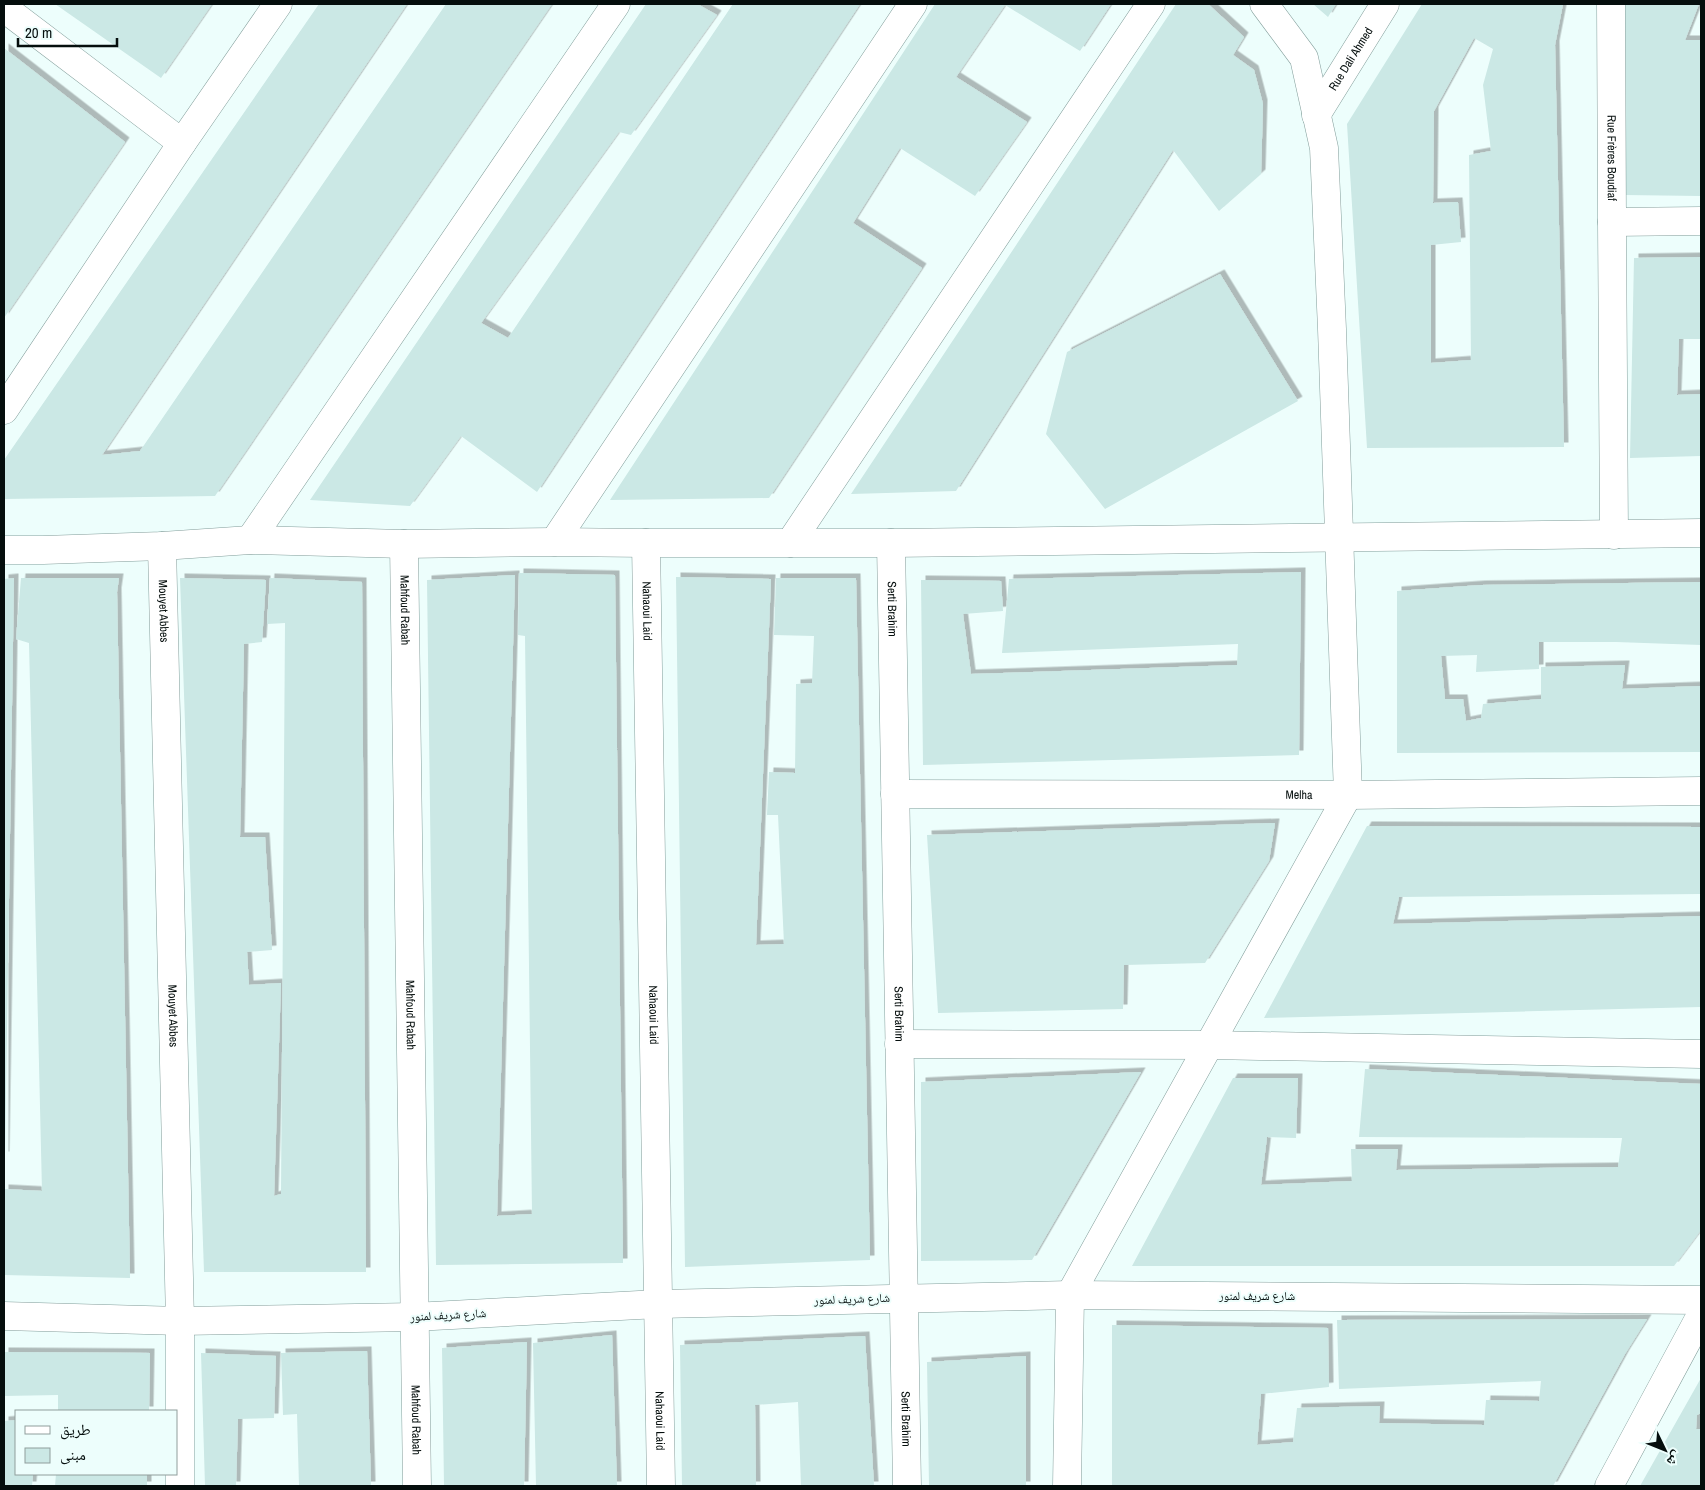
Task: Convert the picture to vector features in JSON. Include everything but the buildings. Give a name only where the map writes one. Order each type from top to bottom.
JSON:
[{"type":"street","points":[[4,410],[182,143],[278,4]]},
{"type":"street","points":[[250,540],[616,4]]},
{"type":"street","points":[[554,542],[912,4]]},
{"type":"street","points":[[790,543],[1151,4]]},
{"type":"street","points":[[1067,1486],[1070,1295],[1348,795],[1332,320],[1324,148],[1304,58],[1264,4]]},
{"type":"street","name":"Rue Dali Ahmed","points":[[1316,115],[1385,4]]},
{"type":"street","name":"Rue Frères Boudiaf","points":[[1611,4],[1614,535]]},
{"type":"street","points":[[4,8],[182,143]]},
{"type":"street","points":[[1612,222],[1701,221]]},
{"type":"street","points":[[4,550],[162,546],[250,540],[404,544],[554,542],[891,543],[1701,533]]},
{"type":"street","name":"Nahaoui Laid","points":[[646,543],[661,1486]]},
{"type":"street","name":"Serti Brahim","points":[[891,543],[907,1486]]},
{"type":"street","name":"Mahfoud Rabah","points":[[404,544],[416,1486]]},
{"type":"street","name":"Mouyet Abbes","points":[[162,546],[180,1321],[180,1486]]},
{"type":"street","name":"Melha","points":[[895,794],[1348,795],[1701,791]]},
{"type":"street","points":[[899,1044],[1208,1045],[1701,1054]]},
{"type":"street","name":"شارع شريف لمنور","points":[[4,1316],[180,1321],[414,1317],[658,1304],[1070,1295],[1701,1300]]},
{"type":"street","points":[[1609,1486],[1701,1315]]}]
